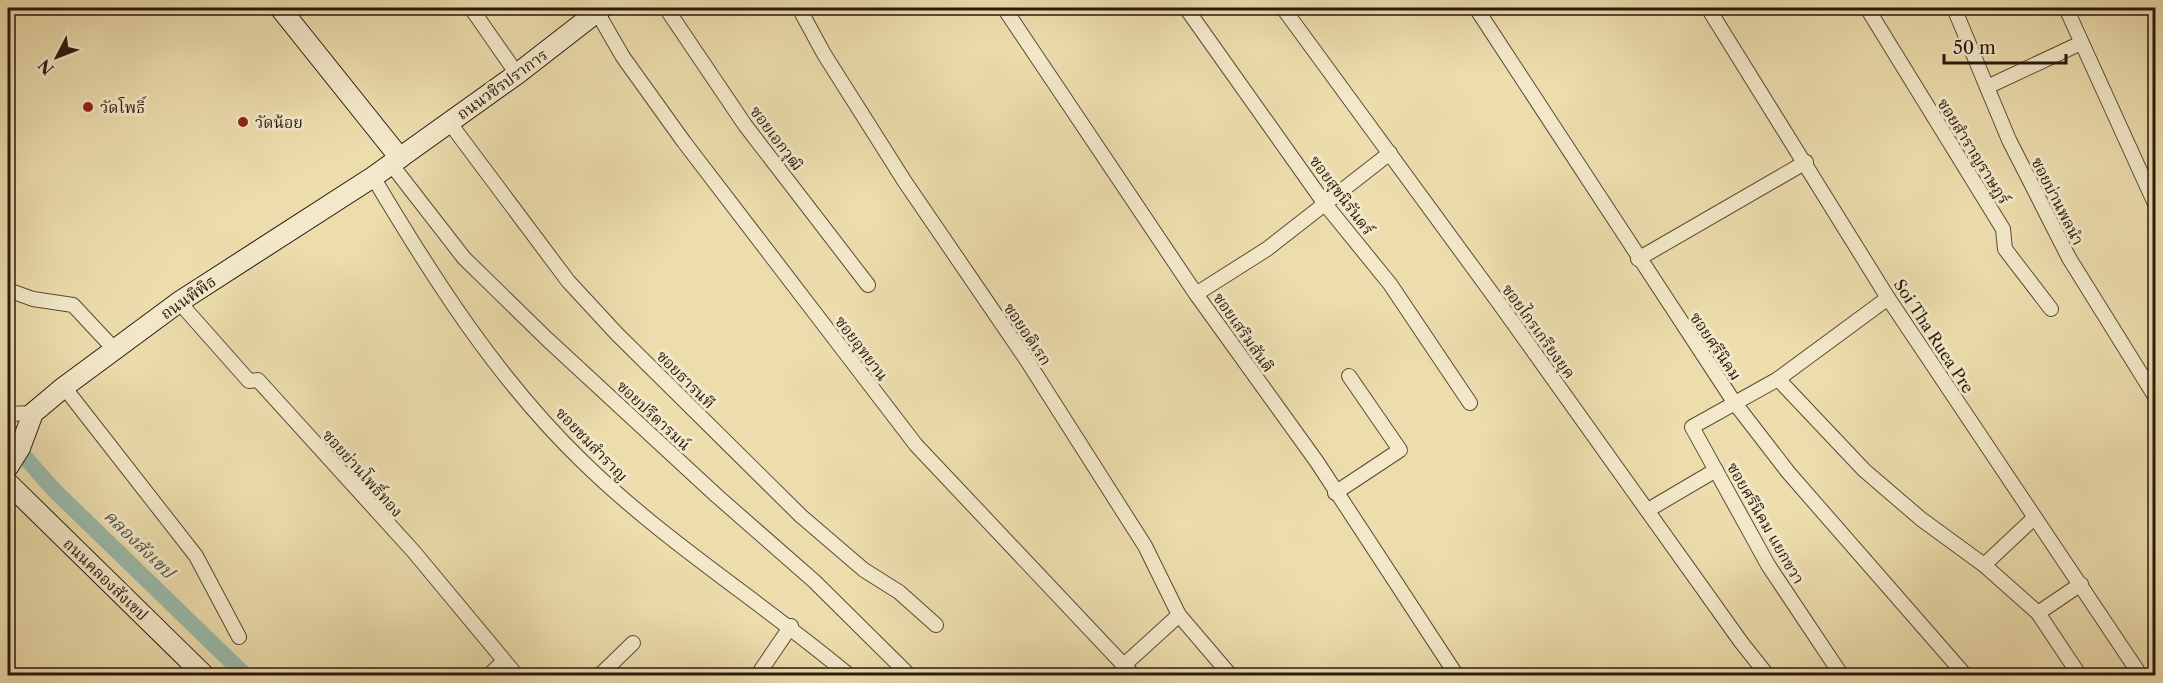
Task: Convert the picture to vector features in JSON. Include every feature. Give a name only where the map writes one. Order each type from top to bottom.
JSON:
[{"type":"street","points":[[280,8],[395,161]]},
{"type":"street","points":[[471,8],[518,74]]},
{"type":"street","name":"ซอยเอกวุฒิ","points":[[666,8],[745,124],[868,285]]},
{"type":"street","name":"ซอยอดิเรก","points":[[799,8],[824,54],[899,172],[1026,359],[1145,546],[1179,615],[1231,675]]},
{"type":"street","name":"ซอยเสริมสันติ","points":[[1005,8],[1196,294],[1317,462],[1335,493],[1457,675]]},
{"type":"street","name":"ซอยสุขนิรันดร์","points":[[1186,8],[1325,204],[1390,284],[1470,403]]},
{"type":"street","name":"ซอยไกรเกรียงยุค","points":[[1282,8],[1390,153],[1764,674]]},
{"type":"street","name":"ซอยศรีนิคม","points":[[1476,8],[1638,259],[1734,402],[1788,472],[1966,675]]},
{"type":"street","name":"Soi Tha Ruea Pre","points":[[1708,8],[1806,162],[1888,298],[2141,675]]},
{"type":"street","name":"ซอยสำราญราษฎร์","points":[[1871,8],[2003,229],[2005,249],[2051,309]]},
{"type":"street","name":"ซอยบ่านพลนำ","points":[[1954,8],[2009,140],[2069,258],[2156,398]]},
{"type":"street","points":[[2066,8],[2156,206]]},
{"type":"street","name":"ถนนวชิรปราการ","points":[[395,161],[518,74],[600,9]]},
{"type":"street","name":"ซอยอุทยาน","points":[[600,9],[646,92],[887,409],[916,445],[1129,670]]},
{"type":"street","points":[[1988,87],[2081,43]]},
{"type":"street","name":"ซอยธารนที","points":[[449,122],[568,281],[618,334],[801,516],[864,570],[899,592],[936,625]]},
{"type":"street","points":[[1196,294],[1268,249],[1390,153]]},
{"type":"street","name":"ถนนพิพิธ","points":[[8,467],[20,448],[33,413],[64,387],[179,302],[395,161]]},
{"type":"street","name":"ซอยปรีดารมน์","points":[[395,161],[464,258],[548,340],[717,496],[814,581],[910,675]]},
{"type":"street","points":[[1638,259],[1806,162]]},
{"type":"street","name":"ซอยชมสำราญ","points":[[373,177],[439,285],[476,337],[582,462],[681,545],[791,626],[850,675]]},
{"type":"street","points":[[8,290],[33,299],[73,305],[115,350]]},
{"type":"street","points":[[1734,402],[1778,379],[1888,298]]},
{"type":"street","name":"ซอยย่านโพธิ์ทอง","points":[[179,302],[249,381],[258,380],[414,552],[517,675]]},
{"type":"street","points":[[1335,493],[1400,450],[1349,375]]},
{"type":"street","points":[[1778,379],[1864,470],[1921,519],[1984,565],[2038,613],[2080,675]]},
{"type":"street","points":[[64,387],[196,556],[238,637]]},
{"type":"street","name":"ซอยศรีนิคม แยกขวา","points":[[1734,402],[1692,427],[1768,565],[1842,675]]},
{"type":"street","points":[[8,414],[33,413]]},
{"type":"street","points":[[1648,510],[1716,470]]},
{"type":"street","name":"ถนนคลองสังเขป","points":[[8,483],[205,675]]},
{"type":"street","points":[[1984,565],[2034,518]]},
{"type":"street","points":[[2038,613],[2081,584]]},
{"type":"street","points":[[1129,670],[1179,615]]},
{"type":"street","points":[[762,675],[761,670],[791,626]]},
{"type":"street","points":[[599,675],[633,643]]},
{"type":"street","points":[[488,675],[504,661]]},
{"type":"waterway","name":"คลองสังเขป","points":[[8,438],[54,490],[246,676]]},
{"type":"place","name":"วัดโพธิ์","points":[[88,107]]},
{"type":"place","name":"วัดน้อย","points":[[243,122]]}]
